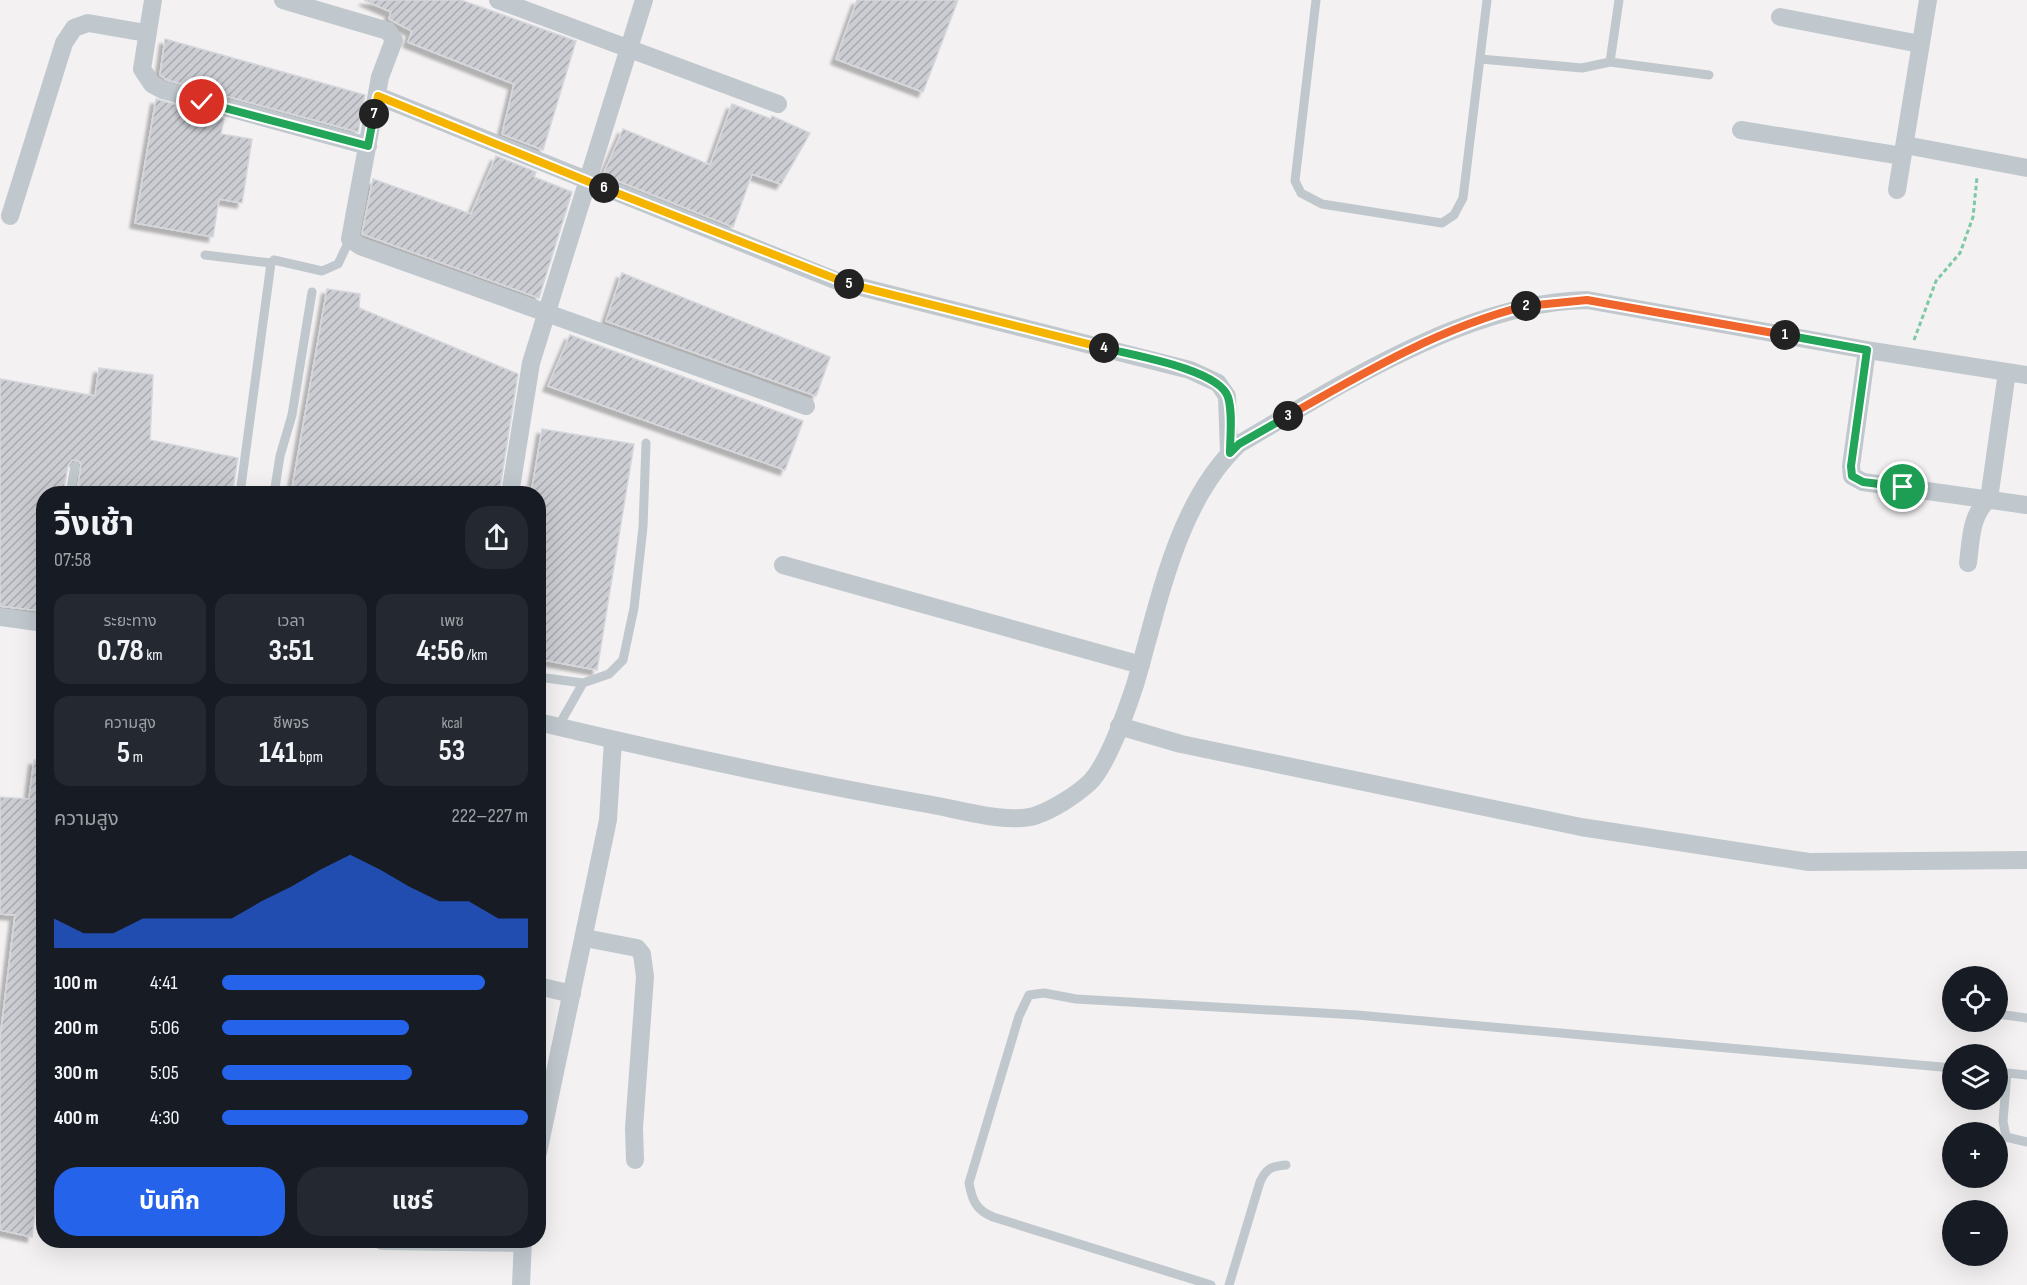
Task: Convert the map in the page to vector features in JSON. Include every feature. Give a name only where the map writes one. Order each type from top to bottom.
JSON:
[{"type":"street","points":[[153,0],[142,69],[153,84],[163,90],[368,146]]},
{"type":"street","points":[[283,0],[388,31],[394,40],[380,77],[350,239],[360,246],[806,406]]},
{"type":"street","points":[[498,0],[778,104]]},
{"type":"street","points":[[511,486],[525,393],[546,313],[644,0]]},
{"type":"street","points":[[1897,190],[1928,0]]},
{"type":"street","points":[[1780,17],[1920,44]]},
{"type":"street","points":[[10,216],[64,43],[74,28],[88,23],[146,33]]},
{"type":"street","points":[[378,96],[837,281],[1190,370],[1218,383],[1227,396],[1230,453]]},
{"type":"street","points":[[1741,130],[2027,168]]},
{"type":"street","points":[[546,724],[784,777],[1003,817],[1035,816],[1090,782],[1108,753],[1141,664],[1186,518],[1205,483],[1230,453],[1248,439],[1378,365],[1485,317],[1525,306],[1587,300],[1867,350],[2027,375]]},
{"type":"street","points":[[1867,350],[1851,466],[1852,476],[1863,482],[2027,505]]},
{"type":"street","points":[[1968,563],[1976,516],[1980,507],[1989,499],[2007,372]]},
{"type":"street","points":[[783,565],[1141,664]]},
{"type":"street","points":[[0,617],[36,622]]},
{"type":"street","points":[[1119,726],[1181,744],[1581,827],[1809,862],[2027,860]]},
{"type":"street","points":[[546,1116],[608,820],[613,740]]},
{"type":"street","points":[[585,938],[637,948],[642,954],[645,977],[634,1128],[635,1160]]},
{"type":"street","points":[[546,988],[572,994]]},
{"type":"street","points":[[522,1248],[522,1285]]},
{"type":"lane","points":[[1316,0],[1295,181],[1301,193],[1322,204],[1442,223],[1454,216],[1463,198],[1487,0]]},
{"type":"lane","points":[[1610,62],[1619,0]]},
{"type":"lane","points":[[1480,59],[1582,68],[1610,62],[1709,75]]},
{"type":"lane","points":[[205,255],[271,263],[274,260],[322,271],[338,264],[350,239]]},
{"type":"lane","points":[[241,486],[271,263]]},
{"type":"lane","points":[[274,486],[280,456],[292,415],[312,292]]},
{"type":"lane","points":[[546,678],[583,683],[609,674],[623,660],[634,608],[642,538],[646,443]]},
{"type":"lane","points":[[71,486],[75,466]]},
{"type":"lane","points":[[558,727],[583,683]]},
{"type":"lane","points":[[1211,1285],[993,1216],[976,1206],[971,1197],[969,1183],[1018,1016],[1029,995],[1044,993],[1076,999],[1357,1016],[1942,1067]]},
{"type":"lane","points":[[2008,1015],[2027,1018]]},
{"type":"lane","points":[[2008,1073],[2027,1075]]},
{"type":"lane","points":[[2003,1110],[2006,1137],[2027,1142]]},
{"type":"lane","points":[[1229,1285],[1265,1171],[1274,1166],[1286,1166]]},
{"type":"path","points":[[1908,356],[1936,281],[1954,263],[1967,235],[1973,217],[1979,160]]},
{"type":"building","points":[[364,0],[461,0],[576,41],[543,150],[502,134],[514,84],[408,42],[412,31],[389,19],[391,12]]},
{"type":"building","points":[[857,0],[958,0],[923,92],[836,59]]},
{"type":"building","points":[[165,39],[365,95],[358,132],[167,80],[160,75]]},
{"type":"building","points":[[156,99],[224,118],[221,134],[252,139],[242,203],[219,199],[213,237],[135,223]]},
{"type":"building","points":[[732,104],[771,119],[772,116],[810,133],[781,184],[752,174],[733,227],[603,175],[623,129],[710,165]]},
{"type":"building","points":[[496,156],[536,172],[534,177],[572,192],[539,298],[362,234],[373,179],[471,214]]},
{"type":"building","points":[[622,273],[830,357],[816,396],[606,321]]},
{"type":"building","points":[[327,289],[360,294],[359,308],[518,374],[500,486],[292,486]]},
{"type":"building","points":[[570,335],[803,421],[785,470],[548,386]]},
{"type":"building","points":[[99,368],[153,375],[150,440],[238,458],[233,486],[78,486],[81,464],[79,461],[72,460],[68,465],[64,486],[36,486],[36,610],[0,606],[0,379],[95,396]]},
{"type":"building","points":[[542,429],[634,444],[597,670],[546,660],[546,486],[532,486]]},
{"type":"building","points":[[34,760],[36,760],[36,1207],[32,1237],[0,1230],[0,1039],[15,915],[0,914],[0,797],[29,799]]},
{"type":"route","points":[[202,102],[368,146],[378,96],[391,104],[837,281],[1190,370],[1218,383],[1227,396],[1230,453],[1239,444],[1378,365],[1485,317],[1525,306],[1587,300],[1867,350],[1851,466],[1852,476],[1863,482],[1903,487]]}]
